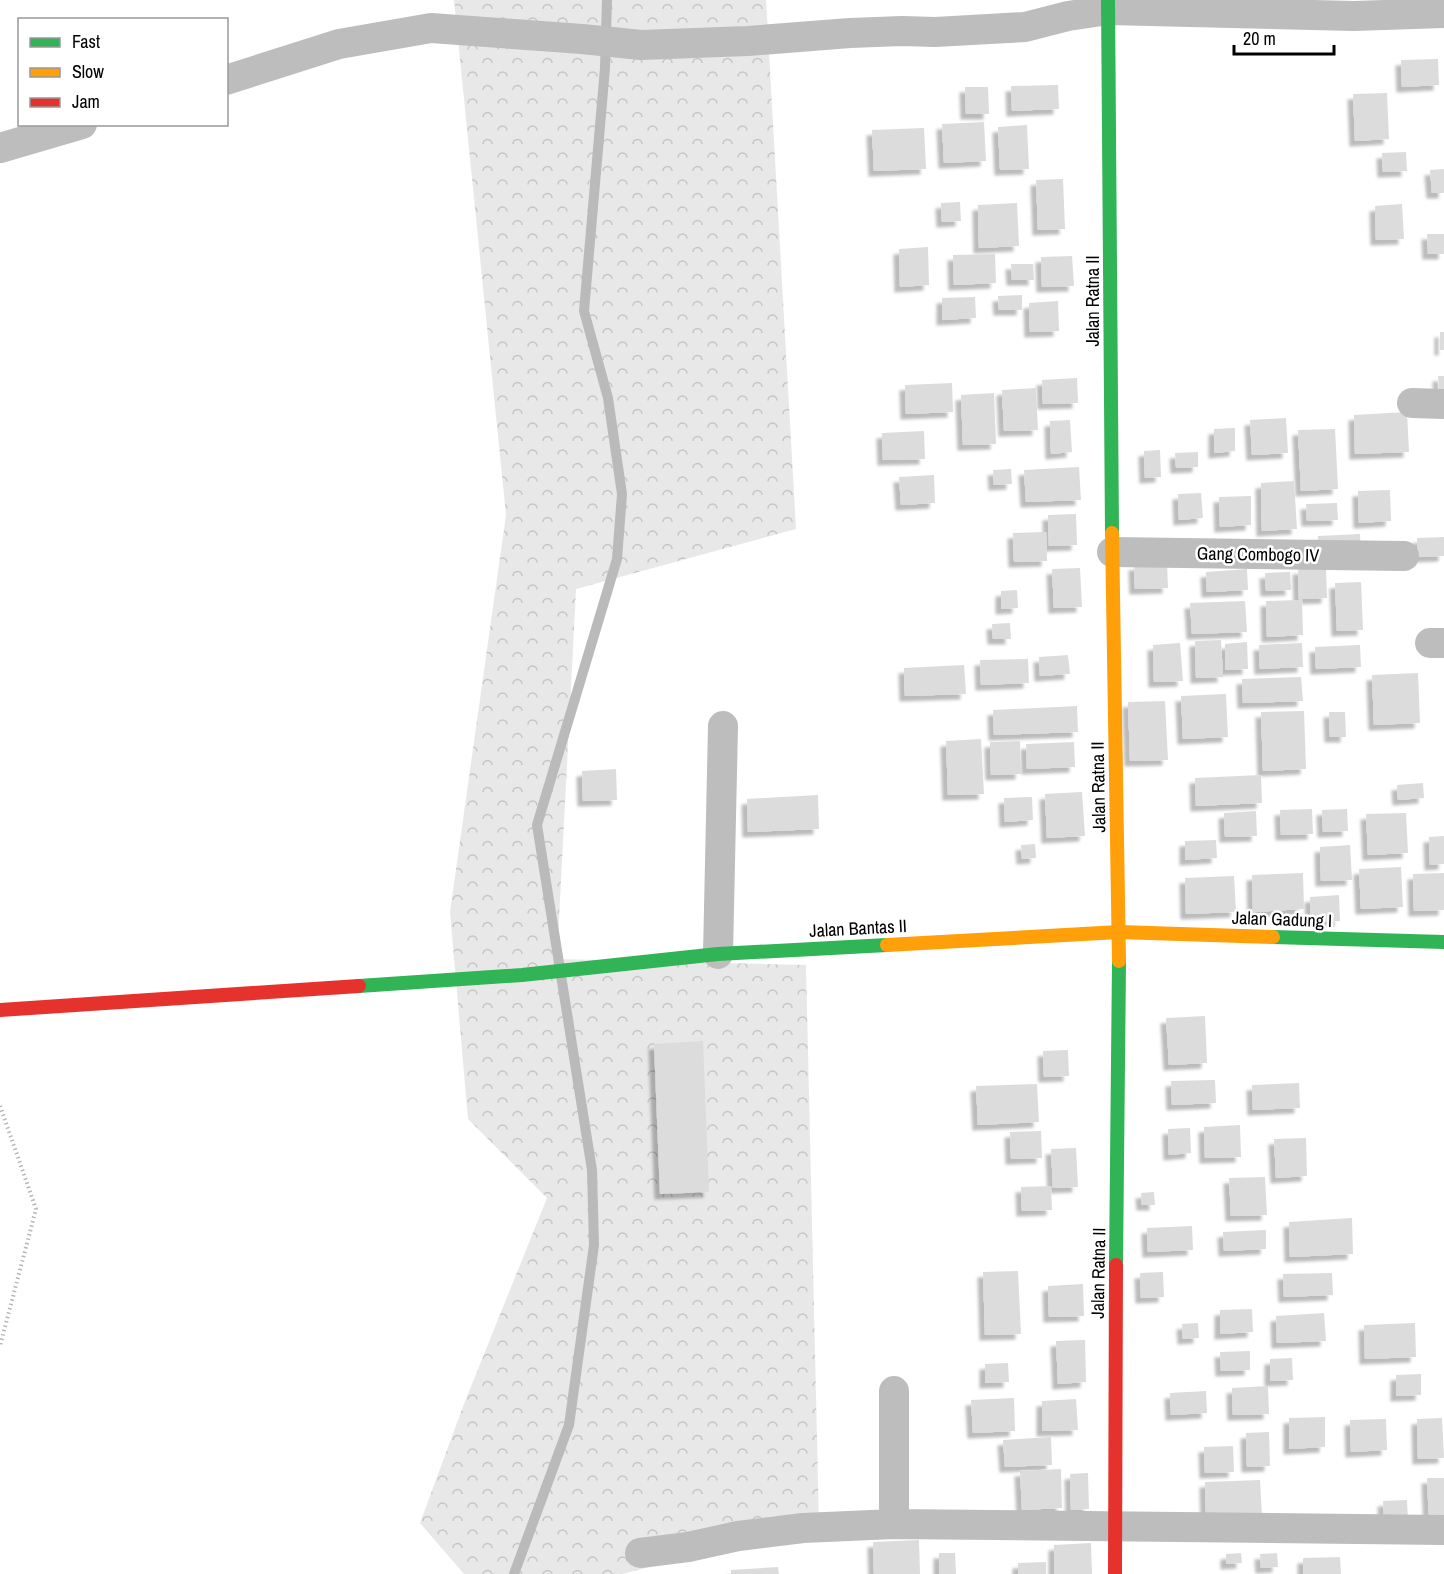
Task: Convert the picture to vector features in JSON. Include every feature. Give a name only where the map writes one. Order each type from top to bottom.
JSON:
[{"type":"street","points":[[228,79],[339,44],[431,28],[641,45],[747,41],[849,33],[1025,27],[1109,5],[1354,16],[1444,14]]},
{"type":"street","name":"Jalan Ratna II","points":[[1109,5],[1112,552],[1119,932],[1114,1526],[1116,1574]]},
{"type":"street","points":[[0,148],[75,126]]},
{"type":"street","points":[[1412,403],[1444,404]]},
{"type":"street","name":"Gang Combogo IV","points":[[1112,552],[1404,556]]},
{"type":"street","points":[[718,954],[723,726]]},
{"type":"street","name":"Jalan Gadung I","points":[[1119,932],[1444,942]]},
{"type":"street","name":"Jalan Bantas II","points":[[0,1010],[522,975],[718,954],[1119,932]]},
{"type":"street","points":[[894,1391],[894,1524]]},
{"type":"street","points":[[640,1553],[687,1547],[738,1536],[803,1528],[894,1524],[1444,1530]]},
{"type":"path","points":[[0,1106],[36,1209],[0,1346]]},
{"type":"green space","points":[[454,0],[766,0],[796,529],[576,589],[557,959],[806,965],[819,1524],[622,1574],[464,1574],[420,1523],[464,1404],[547,1198],[468,1119],[450,912],[506,515]]},
{"type":"building","points":[[1438,59],[1439,85],[1402,87],[1401,60]]},
{"type":"building","points":[[1058,85],[1059,109],[1012,111],[1011,86]]},
{"type":"building","points":[[965,87],[988,87],[989,114],[966,114]]},
{"type":"building","points":[[1387,93],[1389,139],[1355,141],[1353,94]]},
{"type":"building","points":[[984,122],[986,161],[944,163],[942,124]]},
{"type":"building","points":[[1027,125],[1029,169],[1000,170],[998,127]]},
{"type":"building","points":[[924,128],[926,169],[874,171],[872,130]]},
{"type":"building","points":[[1406,152],[1407,171],[1383,172],[1382,153]]},
{"type":"building","points":[[1444,169],[1444,193],[1432,193],[1430,170]]},
{"type":"building","points":[[1063,179],[1065,229],[1038,230],[1036,180]]},
{"type":"building","points":[[960,202],[961,221],[942,222],[941,203]]},
{"type":"building","points":[[1017,203],[1019,246],[979,248],[978,205]]},
{"type":"building","points":[[1402,204],[1404,239],[1376,240],[1375,206]]},
{"type":"building","points":[[1427,234],[1444,234],[1444,254],[1428,254]]},
{"type":"building","points":[[928,247],[929,285],[900,287],[899,249]]},
{"type":"building","points":[[995,254],[996,283],[954,285],[953,255]]},
{"type":"building","points":[[1072,256],[1074,286],[1042,287],[1041,257]]},
{"type":"building","points":[[1011,264],[1033,264],[1034,280],[1012,280]]},
{"type":"building","points":[[1022,295],[1022,310],[999,310],[998,296]]},
{"type":"building","points":[[975,297],[976,318],[942,320],[942,298]]},
{"type":"building","points":[[1058,301],[1059,331],[1030,332],[1029,303]]},
{"type":"building","points":[[1440,332],[1444,332],[1444,350],[1440,350]]},
{"type":"building","points":[[1438,376],[1444,376],[1444,392],[1439,392]]},
{"type":"building","points":[[1077,378],[1078,403],[1043,404],[1042,380]]},
{"type":"building","points":[[952,383],[953,412],[906,414],[905,385]]},
{"type":"building","points":[[1036,388],[1038,430],[1004,431],[1002,390]]},
{"type":"building","points":[[994,393],[996,444],[963,445],[961,395]]},
{"type":"building","points":[[1407,412],[1409,452],[1355,454],[1354,415]]},
{"type":"building","points":[[1286,418],[1288,453],[1252,455],[1250,420]]},
{"type":"building","points":[[1070,420],[1072,452],[1051,454],[1050,421]]},
{"type":"building","points":[[1235,428],[1235,451],[1214,453],[1214,429]]},
{"type":"building","points":[[1335,429],[1338,489],[1301,491],[1298,430]]},
{"type":"building","points":[[924,431],[925,459],[883,460],[882,433]]},
{"type":"building","points":[[1160,450],[1161,477],[1145,478],[1144,451]]},
{"type":"building","points":[[1198,452],[1198,467],[1176,468],[1175,453]]},
{"type":"building","points":[[1079,467],[1081,500],[1026,502],[1024,470]]},
{"type":"building","points":[[1011,469],[1012,484],[994,485],[993,470]]},
{"type":"building","points":[[934,475],[935,503],[901,505],[899,477]]},
{"type":"building","points":[[1294,481],[1297,529],[1262,531],[1261,483]]},
{"type":"building","points":[[1390,490],[1391,521],[1359,523],[1358,491]]},
{"type":"building","points":[[1201,493],[1203,518],[1179,520],[1178,494]]},
{"type":"building","points":[[1251,496],[1251,525],[1220,527],[1219,497]]},
{"type":"building","points":[[1337,503],[1338,520],[1307,521],[1306,504]]},
{"type":"building","points":[[1076,514],[1077,545],[1049,546],[1048,515]]},
{"type":"building","points":[[1046,532],[1047,561],[1014,562],[1013,533]]},
{"type":"building","points":[[1360,534],[1361,556],[1319,558],[1318,536]]},
{"type":"building","points":[[1444,537],[1444,556],[1418,557],[1417,538]]},
{"type":"building","points":[[1167,563],[1168,588],[1135,589],[1134,565]]},
{"type":"building","points":[[1080,568],[1082,607],[1054,608],[1052,569]]},
{"type":"building","points":[[1326,568],[1327,598],[1302,599],[1303,635],[1267,637],[1266,601],[1299,600],[1298,569]]},
{"type":"building","points":[[1247,569],[1248,590],[1207,592],[1206,572]]},
{"type":"building","points":[[1290,572],[1291,590],[1266,591],[1265,573]]},
{"type":"building","points":[[1361,582],[1363,630],[1337,631],[1335,583]]},
{"type":"building","points":[[1017,590],[1018,608],[1001,609],[1001,591]]},
{"type":"building","points":[[1245,601],[1247,632],[1192,634],[1190,603]]},
{"type":"building","points":[[1010,623],[1011,639],[993,639],[992,624]]},
{"type":"building","points":[[1221,640],[1223,677],[1196,678],[1195,641]]},
{"type":"building","points":[[1247,642],[1248,669],[1225,670],[1225,644]]},
{"type":"building","points":[[1180,643],[1183,681],[1154,682],[1153,645]]},
{"type":"building","points":[[1302,643],[1303,667],[1260,669],[1259,645]]},
{"type":"building","points":[[1360,645],[1361,667],[1316,669],[1315,647]]},
{"type":"building","points":[[1068,655],[1070,674],[1040,676],[1039,657]]},
{"type":"building","points":[[1028,659],[1029,683],[981,685],[980,660]]},
{"type":"building","points":[[964,665],[966,694],[905,696],[904,668]]},
{"type":"building","points":[[1418,673],[1420,723],[1374,725],[1372,675]]},
{"type":"building","points":[[1301,677],[1303,701],[1243,703],[1242,679]]},
{"type":"building","points":[[1226,694],[1228,737],[1183,739],[1181,696]]},
{"type":"building","points":[[1165,701],[1168,760],[1130,761],[1128,702]]},
{"type":"building","points":[[1077,706],[1078,732],[994,735],[993,710]]},
{"type":"building","points":[[1304,711],[1306,769],[1263,771],[1261,712]]},
{"type":"building","points":[[1329,712],[1345,712],[1346,737],[1330,737]]},
{"type":"building","points":[[981,739],[984,794],[948,795],[946,741]]},
{"type":"building","points":[[1020,741],[1021,774],[991,775],[990,742]]},
{"type":"building","points":[[1074,742],[1075,767],[1027,769],[1026,744]]},
{"type":"building","points":[[616,769],[617,800],[583,801],[582,771]]},
{"type":"building","points":[[1261,775],[1262,803],[1196,806],[1195,778]]},
{"type":"building","points":[[1423,783],[1424,798],[1398,800],[1397,785]]},
{"type":"building","points":[[1082,792],[1085,836],[1047,838],[1045,794]]},
{"type":"building","points":[[818,795],[819,829],[748,832],[747,799]]},
{"type":"building","points":[[1032,797],[1033,820],[1005,822],[1004,798]]},
{"type":"building","points":[[1312,809],[1313,834],[1281,835],[1280,810]]},
{"type":"building","points":[[1347,809],[1348,831],[1323,832],[1322,810]]},
{"type":"building","points":[[1256,811],[1257,836],[1225,837],[1224,813]]},
{"type":"building","points":[[1406,813],[1408,853],[1368,855],[1366,814]]},
{"type":"building","points":[[1444,836],[1444,864],[1430,865],[1429,837]]},
{"type":"building","points":[[1216,840],[1217,858],[1185,860],[1185,841]]},
{"type":"building","points":[[1035,844],[1036,858],[1022,859],[1021,845]]},
{"type":"building","points":[[1350,845],[1352,880],[1321,881],[1320,847]]},
{"type":"building","points":[[1401,867],[1403,907],[1361,909],[1359,869]]},
{"type":"building","points":[[1303,873],[1304,909],[1253,912],[1252,875]]},
{"type":"building","points":[[1444,873],[1444,910],[1414,911],[1413,874]]},
{"type":"building","points":[[1234,876],[1236,912],[1186,914],[1185,878]]},
{"type":"building","points":[[1339,895],[1340,921],[1311,922],[1310,897]]},
{"type":"building","points":[[1205,1016],[1207,1063],[1169,1065],[1166,1018]]},
{"type":"building","points":[[703,1041],[709,1192],[660,1194],[654,1044]]},
{"type":"building","points":[[1068,1050],[1069,1076],[1044,1077],[1043,1051]]},
{"type":"building","points":[[1215,1080],[1216,1103],[1172,1105],[1171,1081]]},
{"type":"building","points":[[1299,1083],[1300,1108],[1253,1110],[1252,1085]]},
{"type":"building","points":[[1037,1084],[1039,1122],[978,1125],[976,1086]]},
{"type":"building","points":[[1240,1125],[1241,1157],[1205,1158],[1204,1127]]},
{"type":"building","points":[[1190,1128],[1191,1153],[1169,1155],[1168,1129]]},
{"type":"building","points":[[1041,1131],[1042,1158],[1011,1159],[1010,1132]]},
{"type":"building","points":[[1306,1138],[1307,1176],[1276,1178],[1274,1139]]},
{"type":"building","points":[[1076,1148],[1078,1187],[1053,1188],[1051,1149]]},
{"type":"building","points":[[1265,1177],[1267,1215],[1231,1216],[1229,1178]]},
{"type":"building","points":[[1051,1186],[1052,1210],[1022,1211],[1021,1187]]},
{"type":"building","points":[[1154,1192],[1155,1205],[1142,1205],[1141,1193]]},
{"type":"building","points":[[1352,1218],[1353,1254],[1290,1257],[1289,1222]]},
{"type":"building","points":[[1192,1226],[1193,1250],[1148,1252],[1147,1228]]},
{"type":"building","points":[[1266,1230],[1266,1249],[1224,1251],[1223,1232]]},
{"type":"building","points":[[1018,1271],[1021,1334],[985,1335],[983,1272]]},
{"type":"building","points":[[1163,1272],[1164,1297],[1141,1298],[1140,1273]]},
{"type":"building","points":[[1332,1273],[1333,1295],[1284,1297],[1283,1274]]},
{"type":"building","points":[[1083,1284],[1084,1316],[1049,1317],[1048,1286]]},
{"type":"building","points":[[1252,1309],[1253,1332],[1220,1334],[1220,1310]]},
{"type":"building","points":[[1324,1313],[1326,1341],[1277,1343],[1276,1316]]},
{"type":"building","points":[[1198,1323],[1199,1338],[1183,1339],[1182,1324]]},
{"type":"building","points":[[1415,1323],[1416,1357],[1365,1359],[1364,1325]]},
{"type":"building","points":[[1085,1340],[1086,1382],[1058,1384],[1056,1341]]},
{"type":"building","points":[[1250,1351],[1250,1370],[1221,1371],[1220,1352]]},
{"type":"building","points":[[1292,1358],[1293,1380],[1270,1381],[1270,1359]]},
{"type":"building","points":[[1008,1363],[1009,1382],[985,1383],[985,1364]]},
{"type":"building","points":[[1421,1374],[1421,1395],[1396,1396],[1396,1375]]},
{"type":"building","points":[[1268,1386],[1269,1414],[1233,1415],[1232,1388]]},
{"type":"building","points":[[1206,1391],[1207,1413],[1171,1415],[1170,1393]]},
{"type":"building","points":[[1014,1398],[1015,1431],[973,1433],[971,1400]]},
{"type":"building","points":[[1076,1399],[1078,1430],[1042,1431],[1042,1401]]},
{"type":"building","points":[[1325,1417],[1325,1447],[1289,1449],[1289,1418]]},
{"type":"building","points":[[1442,1418],[1444,1458],[1418,1459],[1417,1419]]},
{"type":"building","points":[[1386,1419],[1387,1450],[1351,1452],[1350,1420]]},
{"type":"building","points":[[1269,1432],[1270,1466],[1247,1467],[1246,1433]]},
{"type":"building","points":[[1051,1437],[1052,1465],[1005,1467],[1003,1440]]},
{"type":"building","points":[[1233,1446],[1234,1472],[1205,1473],[1204,1447]]},
{"type":"building","points":[[1061,1469],[1062,1508],[1022,1510],[1020,1471]]},
{"type":"building","points":[[1088,1473],[1089,1509],[1071,1510],[1070,1474]]},
{"type":"building","points":[[1427,1478],[1444,1478],[1444,1521],[1429,1522]]},
{"type":"building","points":[[1260,1480],[1262,1516],[1206,1518],[1205,1482]]},
{"type":"building","points":[[1407,1500],[1408,1521],[1384,1522],[1383,1501]]},
{"type":"building","points":[[919,1540],[920,1574],[874,1574],[873,1542]]},
{"type":"building","points":[[1091,1543],[1092,1574],[1054,1574],[1054,1545]]},
{"type":"building","points":[[939,1553],[955,1553],[956,1574],[939,1574]]},
{"type":"building","points":[[1241,1553],[1242,1563],[1226,1564],[1226,1554]]},
{"type":"building","points":[[1277,1553],[1278,1567],[1261,1568],[1260,1554]]},
{"type":"building","points":[[1340,1557],[1341,1574],[1303,1574],[1303,1558]]},
{"type":"building","points":[[1046,1562],[1046,1574],[1018,1574],[1018,1563]]},
{"type":"building","points":[[778,1567],[779,1574],[731,1574],[731,1570]]},
{"type":"waterway","points":[[514,1574],[569,1425],[594,1245],[592,1170],[537,825],[617,559],[622,494],[608,398],[584,311],[605,68],[607,0]]},
{"type":"traffic: fast","points":[[1108,0],[1112,533]]},
{"type":"traffic: fast","points":[[1273,937],[1444,942]]},
{"type":"traffic: fast","points":[[359,986],[522,975],[718,954],[887,945]]},
{"type":"traffic: fast","points":[[1116,1265],[1119,961]]},
{"type":"traffic: slow","points":[[1112,533],[1119,961]]},
{"type":"traffic: slow","points":[[887,945],[1119,932],[1273,937]]},
{"type":"traffic: jam","points":[[0,1010],[359,986]]},
{"type":"traffic: jam","points":[[1115,1574],[1116,1265]]}]
